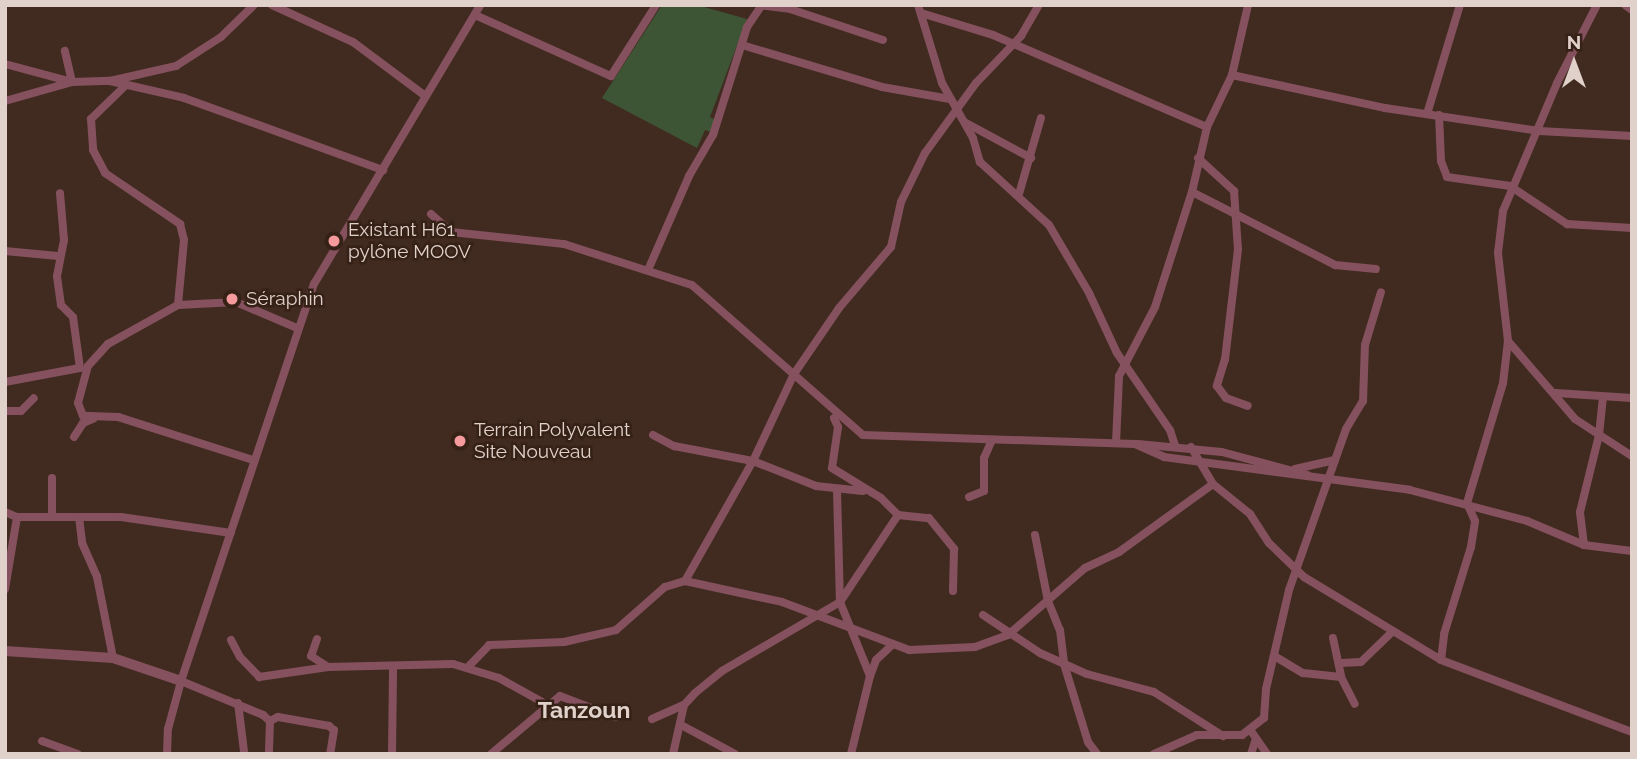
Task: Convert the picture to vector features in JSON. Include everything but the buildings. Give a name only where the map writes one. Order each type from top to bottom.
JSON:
[{"type":"street","points":[[5,100],[72,82],[110,81],[176,66],[221,37],[254,5]]},
{"type":"street","points":[[272,5],[353,42],[424,94]]},
{"type":"street","points":[[167,754],[168,729],[181,681],[297,328],[314,284],[383,170],[424,94],[480,5]]},
{"type":"street","points":[[475,15],[611,76],[656,5]]},
{"type":"street","points":[[648,270],[689,176],[713,135],[742,45],[761,5],[790,9],[883,40]]},
{"type":"street","points":[[685,582],[753,461],[794,373],[839,308],[891,247],[901,202],[925,153],[956,110],[1014,44],[1039,5]]},
{"type":"street","points":[[1116,443],[1116,387],[1125,363],[1155,307],[1192,192],[1207,127],[1232,75],[1248,5]]},
{"type":"street","points":[[1427,114],[1460,5]]},
{"type":"street","points":[[1441,660],[1444,634],[1455,610],[1471,547],[1475,521],[1467,503],[1503,383],[1508,341],[1498,253],[1510,186],[1539,131],[1597,5]]},
{"type":"street","points":[[1625,5],[1632,10]]},
{"type":"street","points":[[919,9],[1014,44],[1207,127]]},
{"type":"street","points":[[919,9],[950,99],[964,122],[984,169],[1019,194],[1049,225],[1125,363],[1170,429],[1175,445]]},
{"type":"street","points":[[742,45],[882,87],[950,99]]},
{"type":"street","points":[[65,51],[72,82]]},
{"type":"street","points":[[5,64],[72,82]]},
{"type":"street","points":[[1232,75],[1427,114],[1539,131],[1632,136]]},
{"type":"street","points":[[110,81],[200,103],[383,170]]},
{"type":"street","points":[[126,85],[91,119],[93,150],[105,173],[180,224],[184,240],[178,305]]},
{"type":"street","points":[[1439,115],[1441,162],[1447,177],[1510,186],[1567,224],[1632,228]]},
{"type":"street","points":[[1019,194],[1041,118]]},
{"type":"street","points":[[964,122],[1031,158]]},
{"type":"street","points":[[1198,158],[1226,179],[1234,191],[1238,217],[1225,359],[1217,386],[1220,394],[1248,406]]},
{"type":"street","points":[[1192,192],[1335,265],[1376,268]]},
{"type":"street","points":[[60,194],[64,240],[58,256],[60,301],[72,317],[84,367],[78,403],[84,420],[74,438]]},
{"type":"street","points":[[432,214],[451,232],[564,244],[692,285],[863,435],[1175,445],[1295,469],[1311,477]]},
{"type":"street","points":[[5,251],[58,256]]},
{"type":"street","points":[[1154,754],[1197,735],[1223,736],[1251,731],[1264,718],[1266,689],[1276,656],[1286,602],[1346,429],[1363,401],[1364,345],[1381,292]]},
{"type":"street","points":[[5,382],[84,367],[108,344],[178,305],[236,302],[297,328]]},
{"type":"street","points":[[1508,341],[1575,418],[1632,456]]},
{"type":"street","points":[[1556,393],[1632,398]]},
{"type":"street","points":[[1584,545],[1580,512],[1599,436],[1603,397]]},
{"type":"street","points":[[5,411],[21,411],[34,398]]},
{"type":"street","points":[[84,420],[118,417],[253,460]]},
{"type":"street","points":[[834,418],[838,427],[832,468],[870,492],[898,515],[929,518],[952,544],[953,591]]},
{"type":"street","points":[[653,435],[674,446],[753,461],[801,481],[837,490],[870,492]]},
{"type":"street","points":[[969,497],[984,491],[984,458],[992,440]]},
{"type":"street","points":[[1135,444],[1157,455],[1328,478],[1467,503],[1584,545],[1632,551]]},
{"type":"street","points":[[1191,447],[1213,484],[1250,514],[1298,572],[1441,660],[1632,732]]},
{"type":"street","points":[[1295,469],[1335,460]]},
{"type":"street","points":[[52,478],[52,516]]},
{"type":"street","points":[[468,667],[489,645],[556,643],[616,630],[665,587],[685,582],[782,602],[891,646],[944,651],[983,645],[1008,635],[1085,568],[1119,552],[1213,484]]},
{"type":"street","points":[[837,490],[840,602],[870,676]]},
{"type":"street","points":[[5,512],[17,517],[121,517],[231,533]]},
{"type":"street","points":[[652,719],[684,705],[722,671],[819,618],[840,602],[898,515]]},
{"type":"street","points":[[5,589],[17,517]]},
{"type":"street","points":[[79,517],[84,550],[97,577],[113,659]]},
{"type":"street","points":[[1035,534],[1048,601],[1060,630],[1064,664],[1088,742],[1097,754]]},
{"type":"street","points":[[983,615],[1008,635],[1064,664],[1154,692],[1223,736]]},
{"type":"street","points":[[1341,663],[1361,662],[1392,632]]},
{"type":"street","points":[[1333,638],[1341,663],[1341,677],[1355,704]]},
{"type":"street","points":[[232,639],[240,657],[260,677],[328,667],[468,667],[546,704]]},
{"type":"street","points":[[317,639],[311,656],[328,667]]},
{"type":"street","points":[[851,754],[870,676],[876,660],[891,646]]},
{"type":"street","points":[[5,651],[113,659],[181,681],[237,703],[270,720],[278,717],[329,726],[334,730],[330,754]]},
{"type":"street","points":[[1276,656],[1303,673],[1341,677]]},
{"type":"street","points":[[392,754],[393,666]]},
{"type":"street","points":[[491,754],[517,734],[546,704],[560,696],[615,716]]},
{"type":"street","points":[[237,703],[244,751]]},
{"type":"street","points":[[673,754],[684,705]]},
{"type":"street","points":[[269,754],[270,720]]},
{"type":"street","points":[[681,725],[735,754]]},
{"type":"street","points":[[1251,731],[1267,754]]},
{"type":"street","points":[[1251,754],[1256,739]]},
{"type":"street","points":[[42,741],[78,754]]},
{"type":"green space","points":[[662,5],[697,5],[747,19],[710,117],[716,120],[711,132],[705,130],[697,148],[602,98]]},
{"type":"place","name":"Existant H61 pylône MOOV","points":[[334,241]]},
{"type":"place","name":"Séraphin","points":[[232,299]]},
{"type":"place","name":"Terrain Polyvalent Site Nouveau","points":[[460,441]]},
{"type":"district","name":"Tanzoun","points":[[584,710]]}]
